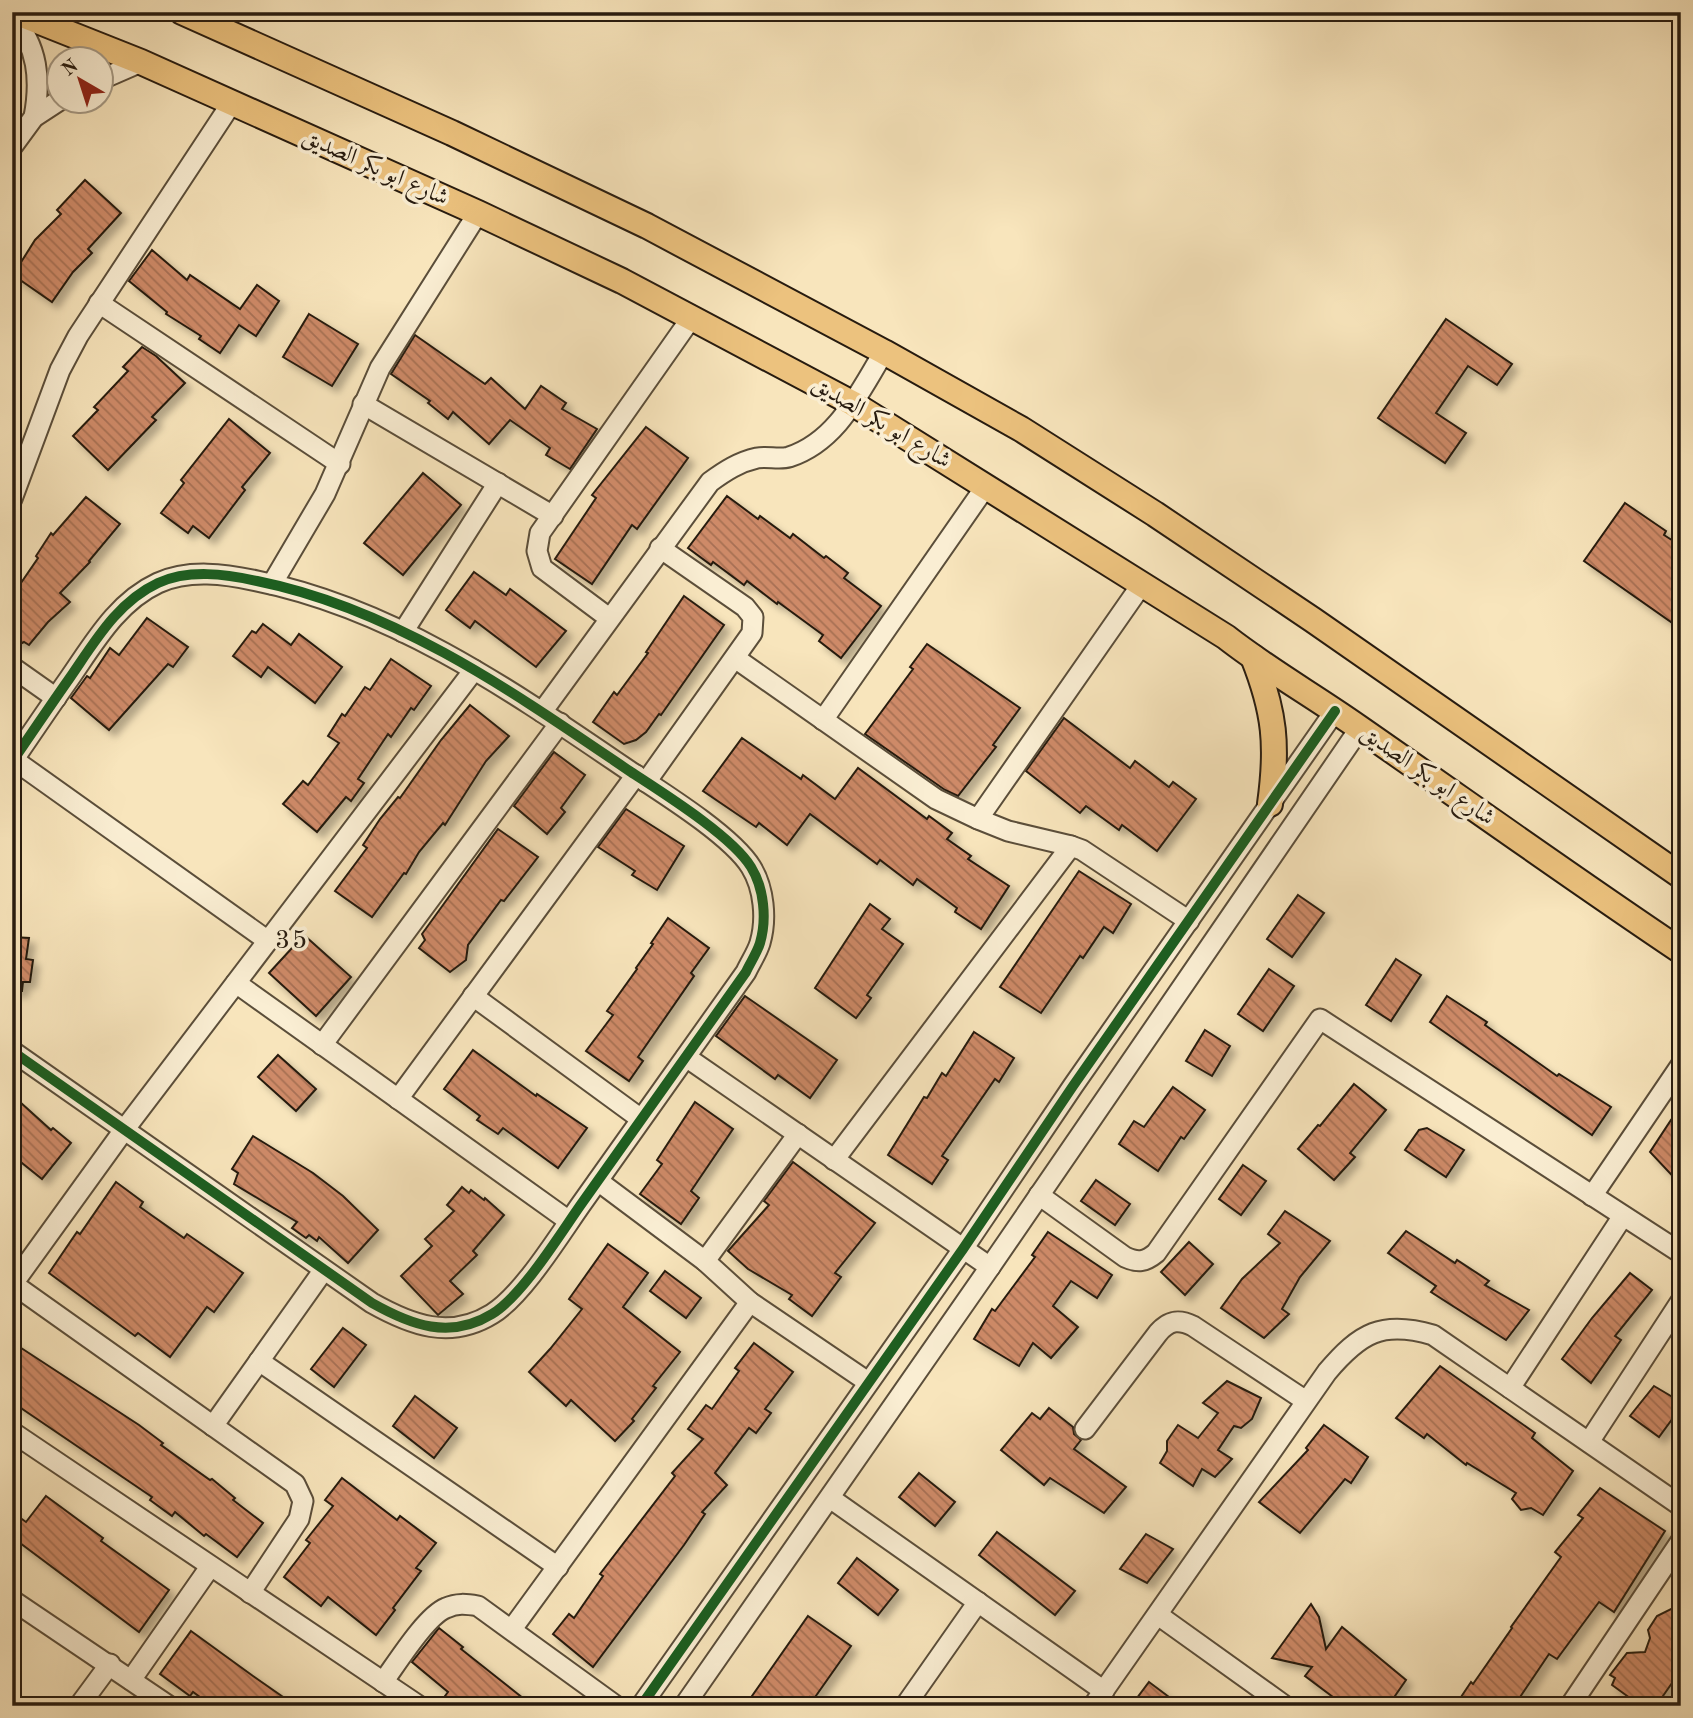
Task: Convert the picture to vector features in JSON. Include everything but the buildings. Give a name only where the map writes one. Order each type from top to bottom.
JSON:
[{"type":"main road","name":"شارع ابو بكر الصديق","points":[[15,12],[141,62],[478,213],[622,281],[852,403],[1226,637],[1681,951]]},
{"type":"main road","points":[[182,12],[452,133],[635,220],[884,352],[1021,429],[1155,514],[1313,620],[1681,876]]},
{"type":"main road","points":[[1253,657],[1272,714],[1275,744],[1270,804]]},
{"type":"street","points":[[12,17],[31,47],[37,70],[38,94],[34,117]]},
{"type":"street","points":[[116,73],[141,62]]},
{"type":"street","points":[[12,499],[60,370],[78,336],[231,104]]},
{"type":"street","points":[[12,147],[34,117],[46,109]]},
{"type":"street","points":[[272,584],[325,494],[340,464],[363,404],[398,338],[478,213]]},
{"type":"street","points":[[99,303],[340,464]]},
{"type":"street","points":[[609,618],[542,568],[537,551],[540,533],[692,317]]},
{"type":"street","points":[[542,712],[710,482],[732,466],[758,458],[786,458],[814,447],[836,428],[884,352]]},
{"type":"street","points":[[363,404],[553,516]]},
{"type":"street","points":[[403,632],[498,483]]},
{"type":"street","points":[[823,720],[986,486]]},
{"type":"street","points":[[398,1099],[473,996],[752,633],[753,617],[745,607],[660,548]]},
{"type":"street","points":[[12,1051],[372,1303],[419,1326],[443,1328],[467,1325],[491,1314],[512,1299],[569,1221],[746,972],[760,943],[764,912],[761,888],[751,867],[738,850],[641,778],[560,723],[474,670],[403,632],[334,602],[234,576],[183,576],[138,594],[118,612],[13,761],[268,941]]},
{"type":"street","points":[[978,819],[1142,584]]},
{"type":"street","points":[[735,658],[936,799],[1008,831],[1082,850],[1189,921]]},
{"type":"street","points":[[12,667],[56,698]]},
{"type":"street","points":[[250,1593],[299,1519],[303,1501],[295,1484],[13,1284],[124,1129],[474,670]]},
{"type":"street","points":[[641,1706],[963,1249],[1073,1086],[1335,711]]},
{"type":"street","points":[[322,1045],[560,723]]},
{"type":"street","points":[[684,1706],[990,1268],[1360,728]]},
{"type":"street","points":[[1307,751],[1333,768]]},
{"type":"street","points":[[834,1160],[1071,846]]},
{"type":"street","points":[[236,983],[569,1221]]},
{"type":"street","points":[[473,996],[641,1119]]},
{"type":"street","points":[[1039,1195],[1125,1257],[1135,1262],[1147,1260],[1156,1253],[1320,1019],[1681,1253]]},
{"type":"street","points":[[686,1057],[990,1268]]},
{"type":"street","points":[[1592,1196],[1681,1065]]},
{"type":"street","points":[[705,1261],[798,1134]]},
{"type":"street","points":[[597,1181],[705,1261],[750,1302],[868,1382]]},
{"type":"street","points":[[1510,1388],[1623,1216]]},
{"type":"street","points":[[213,1426],[323,1271]]},
{"type":"street","points":[[1589,1442],[1681,1301]]},
{"type":"street","points":[[512,1629],[750,1302]]},
{"type":"street","points":[[1085,1429],[1158,1332],[1174,1321],[1184,1321],[1194,1326],[1306,1401]]},
{"type":"street","points":[[830,1498],[978,1602],[1099,1698],[1306,1401],[1344,1353],[1363,1338],[1386,1329],[1410,1328],[1433,1335],[1681,1506]]},
{"type":"street","points":[[259,1361],[558,1567]]},
{"type":"street","points":[[12,1432],[419,1706]]},
{"type":"street","points":[[1570,1706],[1681,1541]]},
{"type":"street","points":[[131,1680],[211,1567]]},
{"type":"street","points":[[12,1600],[169,1706]]},
{"type":"street","points":[[905,1706],[978,1602]]},
{"type":"street","points":[[383,1682],[430,1619],[444,1608],[461,1603],[478,1605],[616,1706]]},
{"type":"street","points":[[1158,1615],[1285,1706]]},
{"type":"street","points":[[79,1706],[110,1664]]},
{"type":"cycle path","points":[[12,762],[97,638],[130,601],[158,583],[182,576],[207,574],[245,579],[308,594],[406,633],[544,713],[678,803],[729,842],[742,855],[755,875],[764,914],[760,943],[746,972],[540,1263],[504,1305],[476,1322],[461,1326],[446,1328],[416,1323],[372,1303],[12,1051]]},
{"type":"cycle path","points":[[641,1706],[963,1249],[1073,1086],[1335,711]]},
{"type":"district","name":"35","points":[[292,941]]}]
